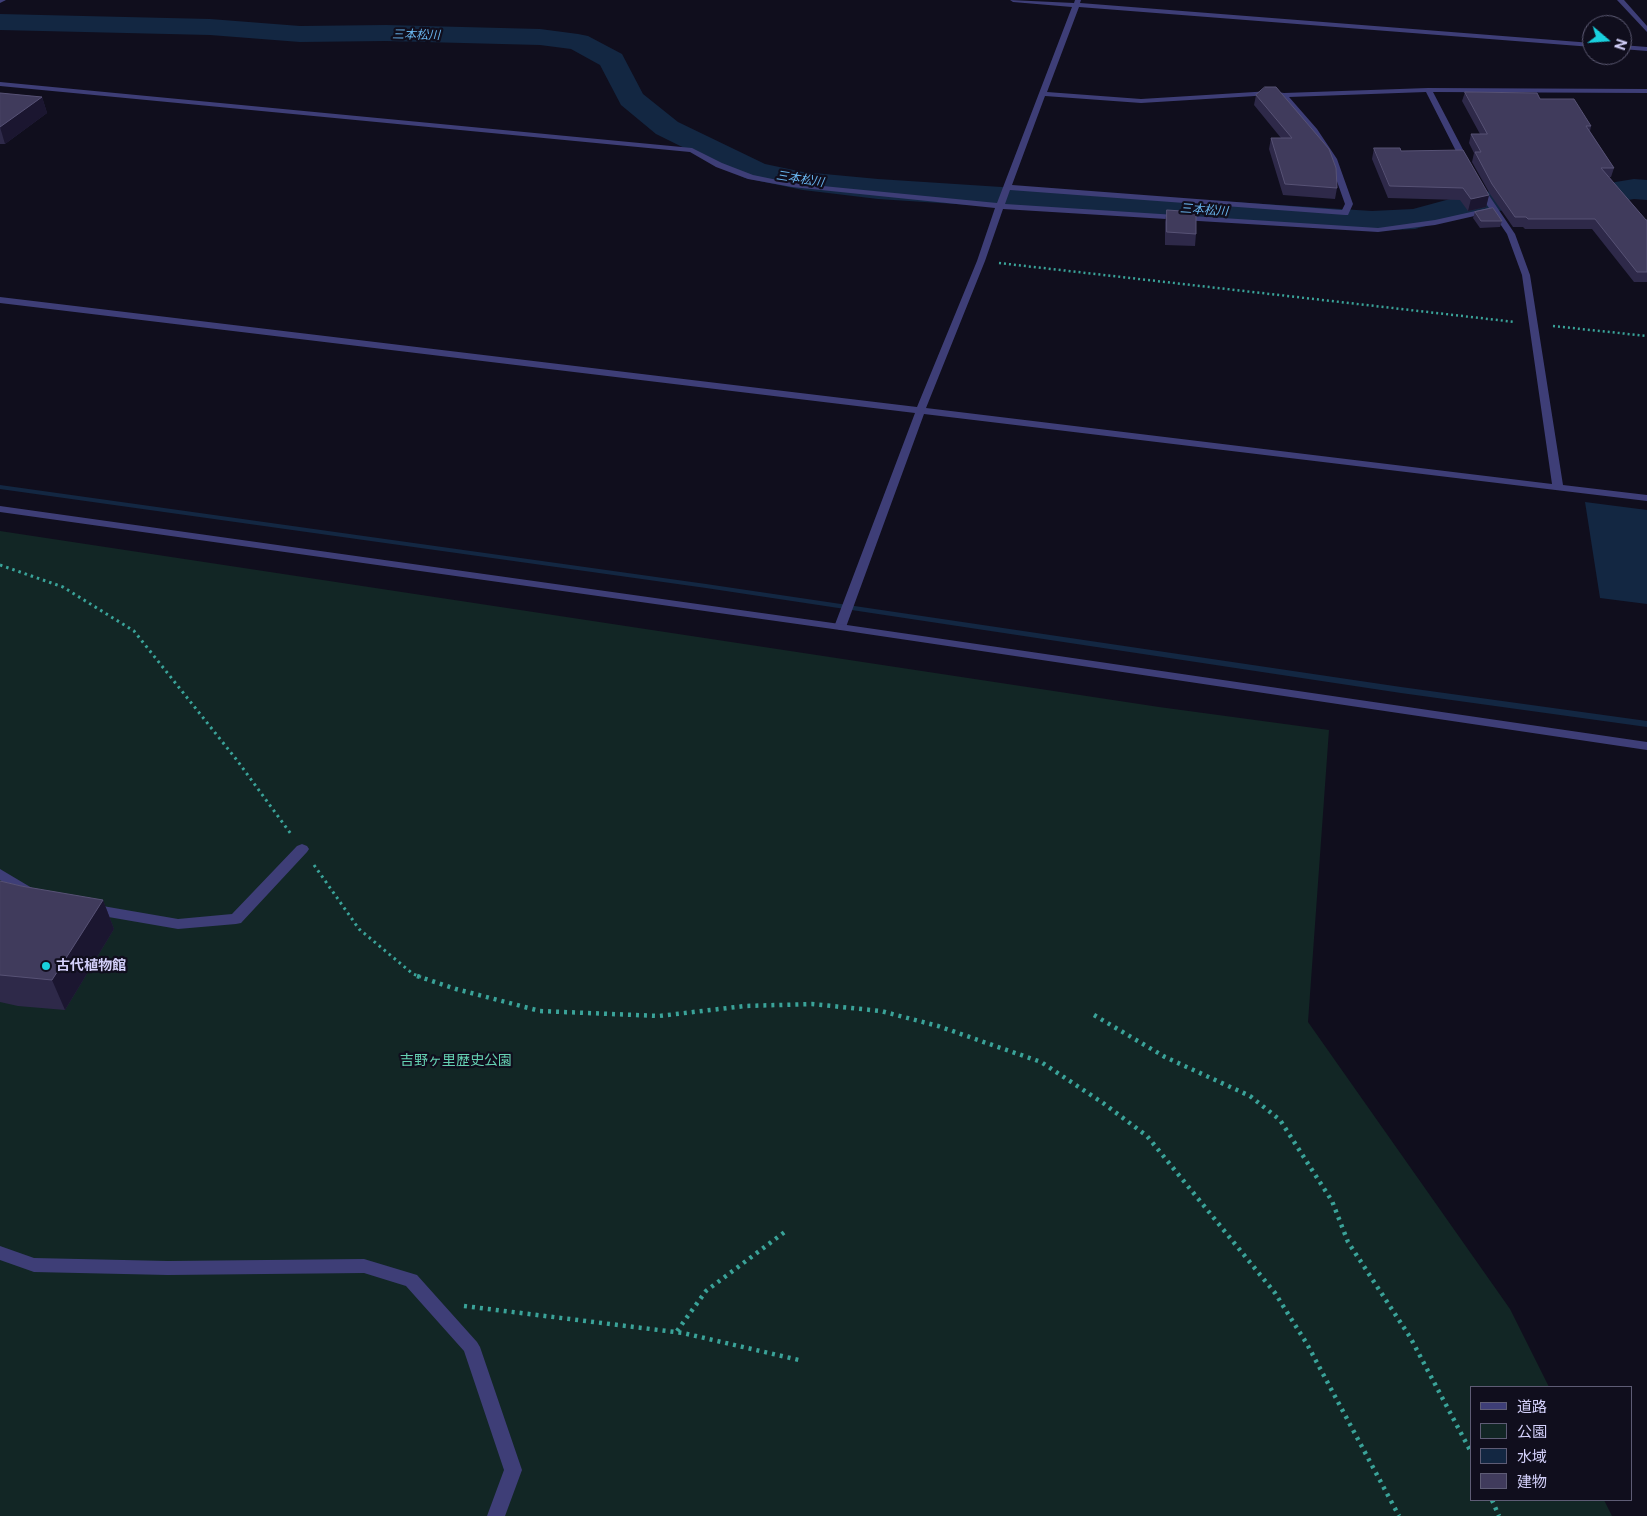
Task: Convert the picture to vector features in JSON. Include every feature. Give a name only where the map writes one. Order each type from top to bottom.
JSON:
[{"type":"street","points":[[1013,0],[1077,3],[1582,44]]},
{"type":"street","points":[[1620,0],[1647,30]]},
{"type":"street","points":[[840,627],[921,410],[982,261],[1000,206],[1077,3]]},
{"type":"street","points":[[1632,48],[1647,49]]},
{"type":"street","points":[[0,84],[692,150],[719,165],[752,177],[792,185],[1000,206],[1378,230],[1416,227],[1450,221],[1493,209]]},
{"type":"street","points":[[1044,94],[1141,101],[1271,93],[1284,95],[1428,90],[1647,91]]},
{"type":"street","points":[[1428,90],[1470,169]]},
{"type":"street","points":[[1007,187],[1345,214],[1348,204],[1333,159],[1314,131],[1284,95]]},
{"type":"street","points":[[1474,178],[1511,234],[1526,275],[1558,487]]},
{"type":"street","points":[[0,300],[1647,498]]},
{"type":"street","points":[[0,509],[840,627],[1647,746]]},
{"type":"street","points":[[82,907],[178,924],[236,919],[302,849]]},
{"type":"street","points":[[0,874],[43,900]]},
{"type":"street","points":[[0,1253],[34,1265],[168,1268],[364,1266],[411,1280],[471,1347],[514,1470],[496,1516]]},
{"type":"path","points":[[982,261],[1647,336]]},
{"type":"path","points":[[0,565],[63,587],[134,631],[236,759],[358,929],[413,974],[456,989],[540,1011],[659,1016],[745,1006],[812,1004],[880,1010],[938,1026],[1040,1062],[1104,1103],[1147,1136],[1197,1195],[1269,1286],[1307,1344],[1399,1516]]},
{"type":"path","points":[[1094,1015],[1165,1057],[1250,1096],[1280,1120],[1332,1201],[1348,1242],[1410,1337],[1470,1450]]},
{"type":"path","points":[[677,1332],[706,1291],[786,1231]]},
{"type":"path","points":[[431,1302],[677,1332],[799,1360]]},
{"type":"path","points":[[1492,1501],[1499,1516]]},
{"type":"green space","name":"吉野ヶ里歴史公園","points":[[0,531],[1159,707],[1329,730],[1308,1022],[1510,1309],[1548,1386],[1470,1386],[1470,1501],[1604,1501],[1612,1516],[0,1516]]},
{"type":"water","points":[[1585,502],[1647,510],[1647,604],[1600,598]]},
{"type":"building","points":[[1265,87],[1276,87],[1329,149],[1336,168],[1337,188],[1285,184],[1271,138],[1292,138],[1256,95]]},
{"type":"building","points":[[1465,92],[1537,93],[1540,99],[1574,99],[1591,126],[1586,126],[1614,168],[1601,168],[1647,220],[1647,272],[1637,272],[1595,219],[1528,219],[1526,217],[1515,217],[1492,184],[1475,152],[1481,152],[1471,134],[1487,134]]},
{"type":"building","points":[[0,93],[42,97],[0,127]]},
{"type":"building","points":[[1374,148],[1400,148],[1401,151],[1463,150],[1489,195],[1471,199],[1463,188],[1390,186]]},
{"type":"building","points":[[1493,208],[1502,221],[1481,221],[1475,212]]},
{"type":"building","points":[[1167,210],[1196,212],[1196,234],[1167,232]]},
{"type":"building","points":[[0,881],[103,900],[52,980],[0,975]]},
{"type":"waterway","name":"三本松川","points":[[0,22],[210,27],[300,34],[386,33],[540,37],[578,42],[612,60],[631,99],[667,128],[756,171],[803,181],[878,189],[1372,221],[1415,219],[1461,206],[1492,201],[1585,197],[1634,189],[1647,190]]},
{"type":"waterway","points":[[0,487],[706,586],[1401,690],[1647,724]]},
{"type":"place","name":"古代植物館","points":[[46,966]]}]
